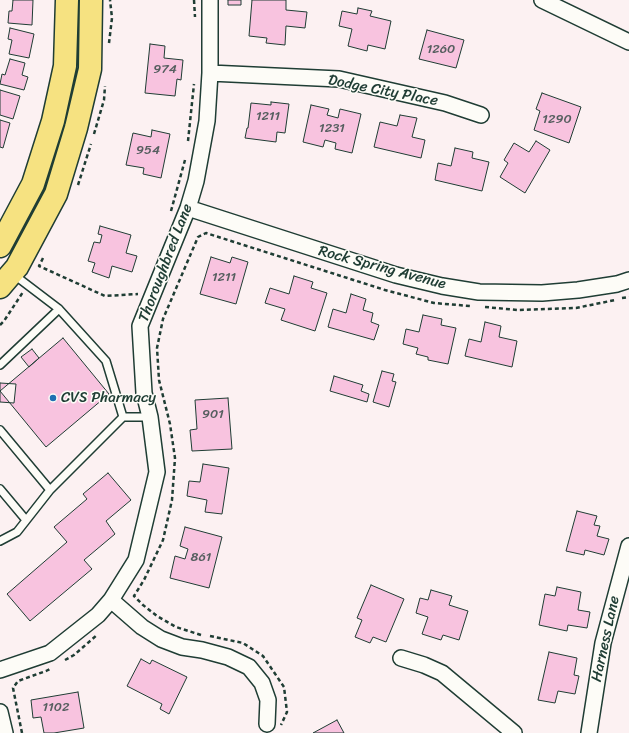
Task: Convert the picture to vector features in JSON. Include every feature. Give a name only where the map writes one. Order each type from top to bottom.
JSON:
[{"type":"main road","points":[[0,246],[33,184],[53,121],[65,66],[66,0]]},
{"type":"main road","points":[[13,281],[17,266],[56,194],[76,128],[90,69],[91,0]]},
{"type":"street","name":"Thoroughbred Lane","points":[[0,670],[50,653],[98,615],[111,600],[136,560],[156,472],[150,417],[144,393],[140,326],[188,208],[196,181],[207,120],[210,73],[210,0]]},
{"type":"street","points":[[542,0],[629,42]]},
{"type":"street","name":"Dodge City Place","points":[[210,73],[339,79],[445,104],[482,115]]},
{"type":"street","name":"Rock Spring Avenue","points":[[188,208],[388,273],[442,286],[479,292],[542,293],[578,290],[617,284],[629,280]]},
{"type":"street","name":"Harness Lane","points":[[589,733],[603,643],[629,546]]},
{"type":"street","points":[[111,600],[142,627],[161,639],[182,647],[202,650],[228,657],[249,666],[262,683],[268,700],[267,724]]},
{"type":"street","points":[[401,658],[424,665],[442,673],[514,733]]},
{"type":"street","points":[[0,712],[4,733]]},
{"type":"lane","points":[[13,281],[59,309],[106,361],[123,417]]},
{"type":"lane","points":[[0,365],[59,309]]},
{"type":"lane","points":[[0,541],[17,532],[50,490],[123,417],[150,417]]},
{"type":"lane","points":[[0,430],[50,490]]},
{"type":"lane","points":[[0,489],[26,520]]},
{"type":"path","points":[[109,48],[112,18],[110,0]]},
{"type":"path","points":[[194,0],[195,24]]},
{"type":"path","points":[[187,144],[195,78]]},
{"type":"path","points":[[77,188],[104,100],[105,85]]},
{"type":"path","points":[[169,216],[185,159]]},
{"type":"path","points":[[202,635],[176,628],[157,616],[134,596],[144,580],[162,540],[172,500],[175,458],[170,424],[159,380],[157,348],[163,319],[198,237],[206,233],[385,290],[434,303],[472,306]]},
{"type":"path","points":[[45,255],[39,266],[105,296],[138,294]]},
{"type":"path","points":[[0,325],[4,321],[13,281]]},
{"type":"path","points":[[480,307],[518,310],[576,308],[629,297]]},
{"type":"path","points":[[209,636],[242,643],[263,656],[284,687],[287,712],[282,726],[267,724]]},
{"type":"building","points":[[13,0],[33,0],[32,25],[8,23],[9,11],[12,11]]},
{"type":"building","points":[[228,0],[241,0],[241,5],[228,5]]},
{"type":"building","points":[[252,0],[286,0],[286,10],[307,12],[305,28],[286,26],[285,45],[266,43],[267,38],[249,36]]},
{"type":"building","points":[[358,8],[372,11],[370,16],[391,21],[385,49],[368,45],[367,51],[348,46],[352,29],[339,26],[342,11],[357,14]]},
{"type":"building","points":[[10,28],[34,34],[29,58],[9,54],[12,40],[8,39]]},
{"type":"building","points":[[427,30],[464,40],[456,68],[419,59]]},
{"type":"building","points":[[150,44],[165,46],[164,58],[183,60],[181,80],[177,79],[175,96],[145,93]]},
{"type":"building","points":[[10,59],[25,63],[22,75],[28,77],[24,90],[0,84],[2,74],[5,75]]},
{"type":"building","points":[[0,90],[20,96],[13,119],[0,115]]},
{"type":"building","points":[[542,93],[581,107],[569,143],[534,130],[540,111],[536,109]]},
{"type":"building","points":[[271,102],[289,104],[285,133],[277,132],[276,142],[245,138],[248,128],[251,103],[271,105]]},
{"type":"building","points":[[311,105],[329,109],[327,115],[338,118],[340,109],[361,114],[352,153],[335,149],[336,143],[325,140],[323,147],[303,142]]},
{"type":"building","points":[[400,115],[417,118],[412,137],[425,140],[421,158],[374,147],[380,122],[397,126]]},
{"type":"building","points":[[0,120],[10,123],[3,148],[0,147]]},
{"type":"building","points":[[152,130],[170,134],[161,178],[143,174],[144,168],[126,165],[133,133],[151,137]]},
{"type":"building","points":[[536,141],[550,150],[525,193],[500,177],[508,163],[504,160],[514,143],[529,152]]},
{"type":"building","points":[[455,148],[473,152],[472,158],[489,162],[482,191],[435,180],[438,163],[451,166]]},
{"type":"building","points":[[100,226],[131,235],[126,253],[137,256],[132,272],[112,266],[109,278],[92,272],[95,263],[88,261],[94,242],[100,243],[102,235],[98,234]]},
{"type":"building","points":[[211,257],[230,263],[232,257],[248,262],[236,304],[200,294]]},
{"type":"building","points":[[294,276],[313,282],[311,288],[327,293],[315,331],[281,320],[285,309],[265,303],[270,288],[289,294]]},
{"type":"building","points":[[351,294],[366,299],[363,310],[373,313],[371,322],[379,325],[374,340],[328,327],[333,309],[346,313]]},
{"type":"building","points":[[423,315],[442,319],[441,325],[456,328],[448,364],[428,360],[428,357],[416,354],[418,348],[403,344],[406,329],[419,332]]},
{"type":"building","points":[[485,322],[501,326],[499,337],[517,341],[512,367],[465,356],[469,339],[481,342]]},
{"type":"building","points":[[63,338],[109,394],[46,447],[0,391]]},
{"type":"building","points":[[32,349],[39,358],[29,367],[21,357]]},
{"type":"building","points":[[382,371],[394,374],[392,381],[396,382],[389,407],[373,402]]},
{"type":"building","points":[[334,376],[363,385],[361,391],[369,394],[367,402],[330,391]]},
{"type":"building","points":[[0,383],[16,384],[14,403],[0,402]]},
{"type":"building","points":[[228,398],[232,449],[192,451],[190,430],[197,429],[195,400]]},
{"type":"building","points":[[203,464],[229,468],[222,514],[205,512],[207,500],[187,496],[189,481],[200,482]]},
{"type":"building","points":[[108,473],[131,500],[106,521],[115,534],[84,560],[92,569],[30,621],[7,594],[67,542],[54,527],[87,499],[83,494]]},
{"type":"building","points":[[577,511],[597,516],[594,525],[600,526],[597,536],[609,539],[604,555],[585,550],[584,555],[566,551]]},
{"type":"building","points":[[185,527],[222,537],[209,588],[170,578],[175,556],[185,559],[188,549],[180,546]]},
{"type":"building","points":[[371,585],[404,599],[386,642],[373,637],[370,643],[355,637],[362,620],[357,618]]},
{"type":"building","points":[[557,587],[581,592],[578,610],[590,612],[587,628],[568,625],[567,631],[539,625],[545,594],[555,596]]},
{"type":"building","points":[[431,590],[452,596],[449,605],[468,611],[459,640],[443,635],[441,640],[422,634],[428,617],[416,613],[420,598],[428,600]]},
{"type":"building","points":[[549,652],[577,658],[574,675],[579,676],[575,694],[558,691],[555,703],[538,700]]},
{"type":"building","points":[[141,659],[150,664],[152,660],[187,677],[169,714],[160,709],[162,704],[127,686]]},
{"type":"building","points":[[78,692],[84,728],[54,733],[44,733],[41,717],[33,718],[31,700]]},
{"type":"building","points":[[337,720],[344,733],[313,733]]},
{"type":"place","name":"CVS Pharmacy","points":[[53,398]]}]
